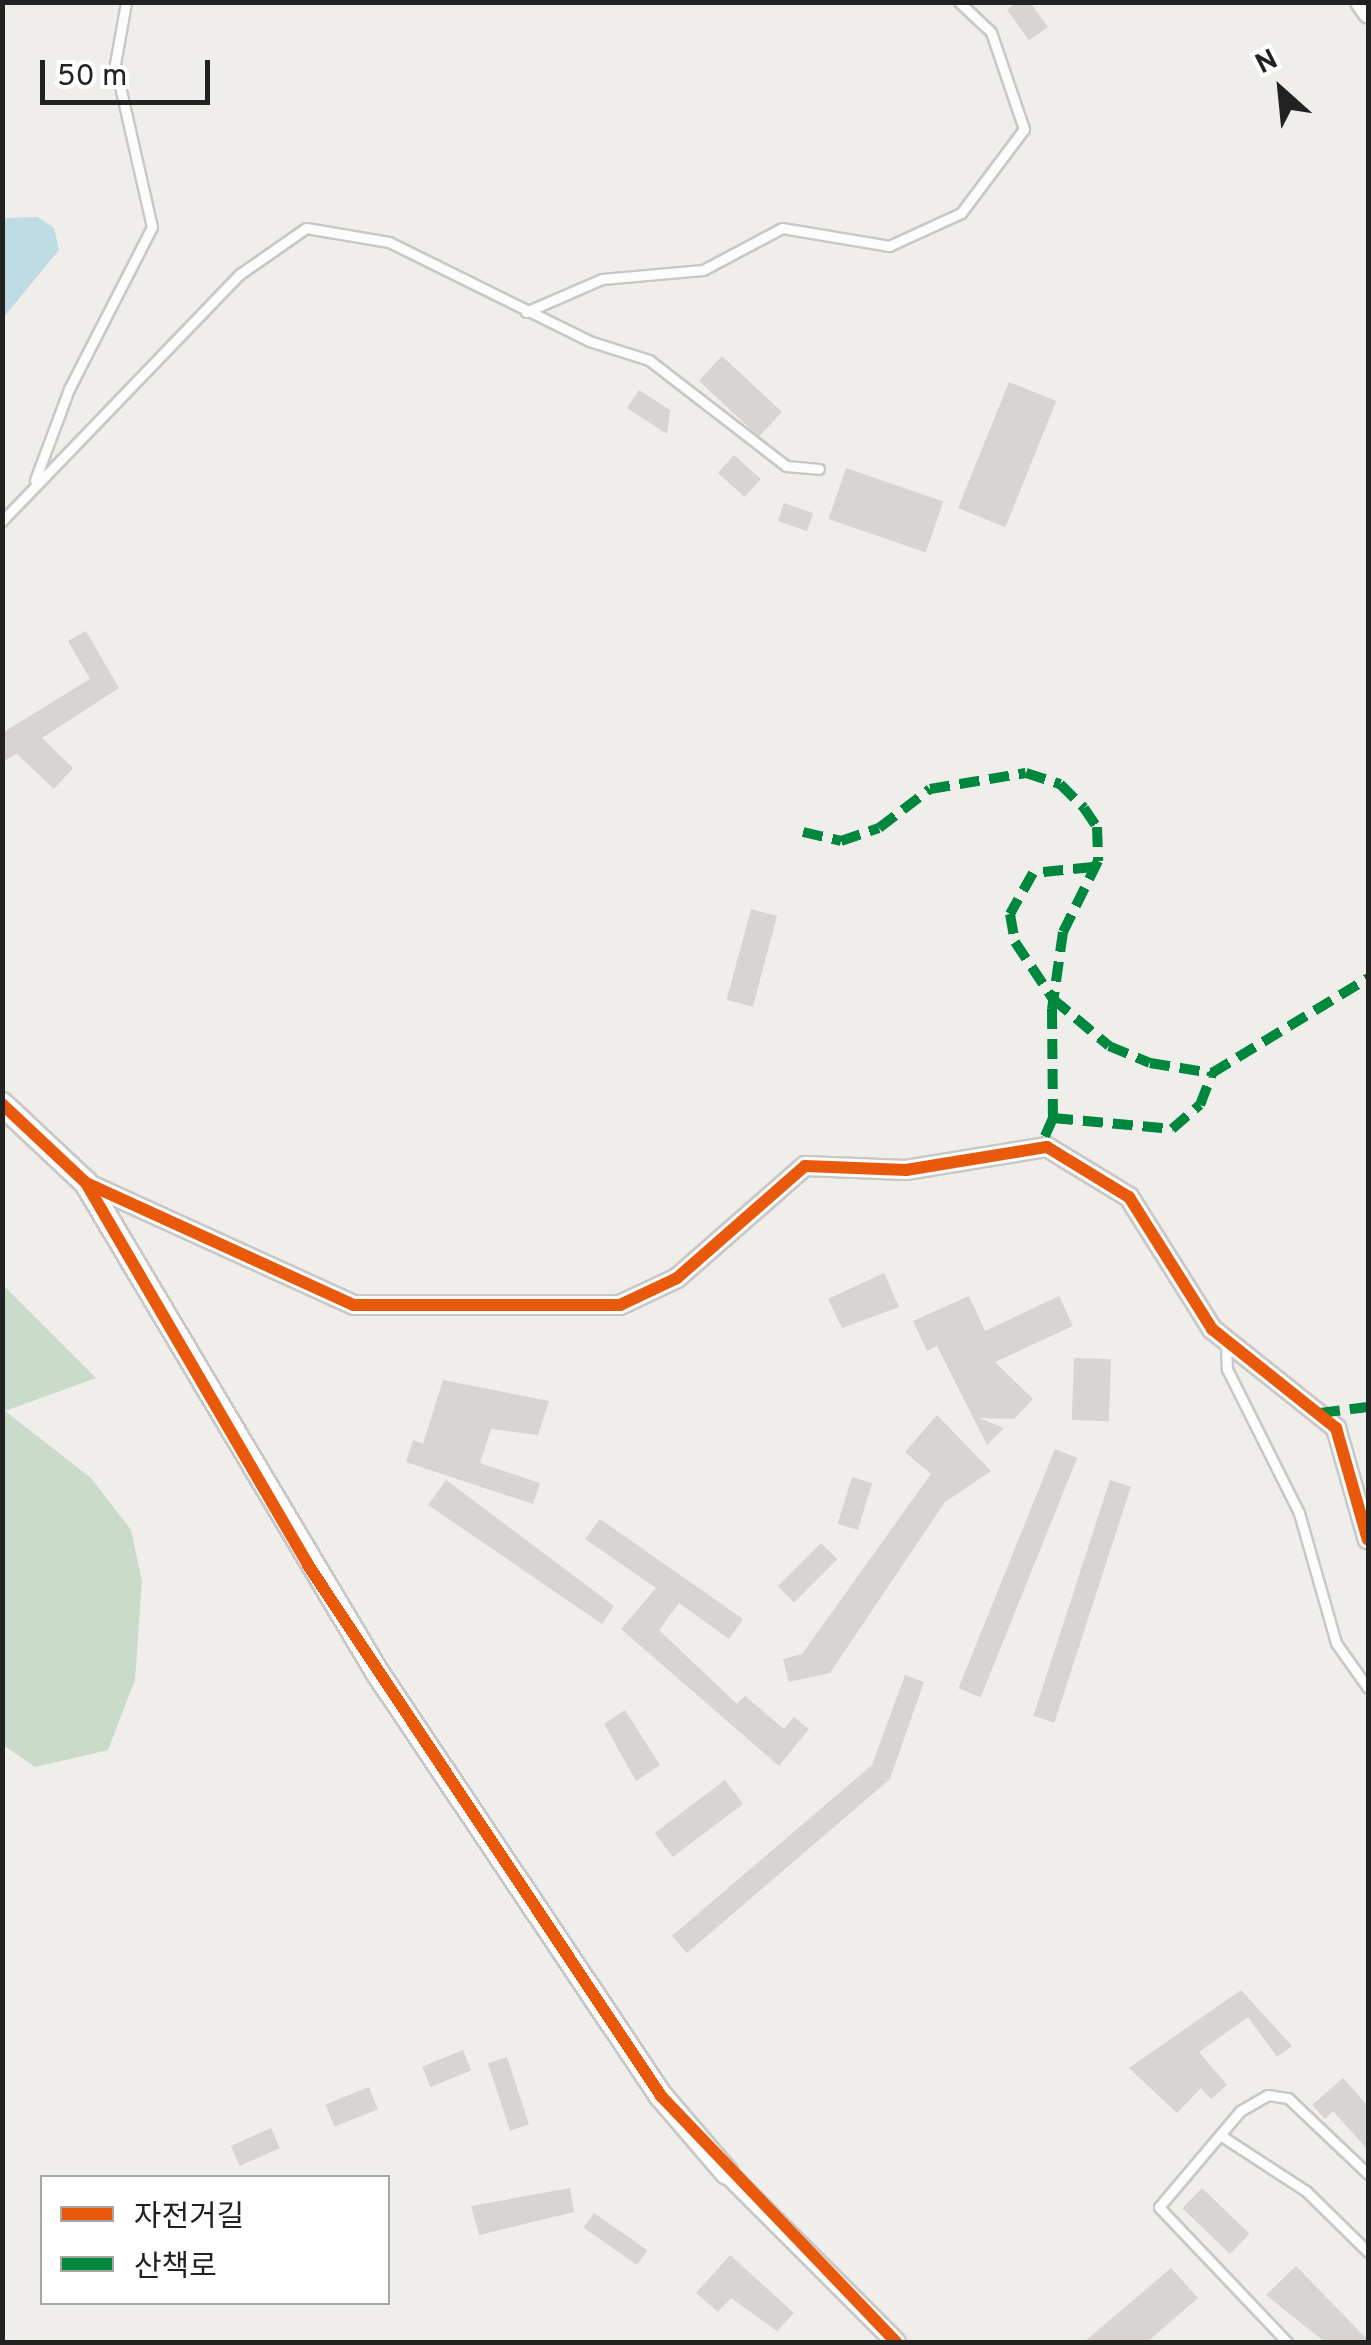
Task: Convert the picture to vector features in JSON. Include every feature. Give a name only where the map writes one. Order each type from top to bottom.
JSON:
[{"type":"street","points":[[1360,2],[1368,14]]},
{"type":"street","points":[[2,1104],[86,1183],[376,1672],[661,2096],[727,2173],[896,2342]]},
{"type":"street","points":[[86,1183],[354,1305],[620,1305],[677,1278],[805,1166],[906,1170],[1047,1147],[1129,1197],[1226,1344],[1336,1428],[1368,1540]]},
{"type":"lane","points":[[34,482],[69,389],[152,227],[115,64],[126,2]]},
{"type":"lane","points":[[526,312],[602,279],[702,270],[782,228],[888,246],[961,213],[1024,128],[991,32],[959,2]]},
{"type":"lane","points":[[2,521],[34,482],[240,274],[306,228],[388,242],[526,312],[648,360],[786,466],[819,469]]},
{"type":"lane","points":[[1226,1344],[1227,1369],[1299,1513],[1336,1644],[1368,1688]]},
{"type":"lane","points":[[1287,2342],[1159,2206],[1240,2111],[1268,2096],[1288,2098],[1368,2174]]},
{"type":"lane","points":[[1220,2136],[1306,2191],[1368,2252]]},
{"type":"green space","points":[[2,1284],[96,1378],[5,1411],[91,1478],[131,1530],[142,1581],[135,1680],[108,1750],[35,1767],[3,1745]]},
{"type":"water","points":[[38,217],[54,228],[59,250],[3,318],[3,218]]},
{"type":"building","points":[[1017,2],[1030,2],[1048,27],[1029,40],[1007,10]]},
{"type":"building","points":[[722,356],[782,412],[759,437],[699,381]]},
{"type":"building","points":[[1009,382],[1056,401],[1005,527],[958,508]]},
{"type":"building","points":[[639,390],[670,410],[667,434],[627,408]]},
{"type":"building","points":[[734,455],[761,479],[745,497],[718,473]]},
{"type":"building","points":[[846,468],[943,502],[926,553],[828,519]]},
{"type":"building","points":[[784,503],[813,513],[807,531],[778,521]]},
{"type":"building","points":[[86,631],[119,688],[42,738],[73,768],[54,789],[17,754],[2,762],[2,733],[90,679],[68,641]]},
{"type":"building","points":[[751,909],[777,916],[753,1007],[727,1000]]},
{"type":"building","points":[[884,1273],[899,1307],[842,1328],[828,1299]]},
{"type":"building","points":[[969,1296],[985,1331],[1059,1296],[1073,1326],[995,1362],[1033,1399],[1014,1419],[979,1418],[1004,1428],[987,1445],[937,1346],[927,1351],[913,1321]]},
{"type":"building","points":[[1074,1358],[1111,1359],[1109,1421],[1072,1420]]},
{"type":"building","points":[[443,1380],[549,1401],[538,1435],[491,1429],[480,1463],[540,1483],[533,1504],[406,1462],[413,1440],[423,1444]]},
{"type":"building","points":[[937,1415],[991,1471],[945,1502],[830,1673],[789,1682],[783,1659],[802,1654],[931,1474],[905,1452]]},
{"type":"building","points":[[1055,1449],[1077,1458],[981,1697],[958,1688]]},
{"type":"building","points":[[852,1477],[872,1483],[858,1530],[838,1524]]},
{"type":"building","points":[[446,1480],[614,1606],[602,1624],[428,1505]]},
{"type":"building","points":[[1110,1480],[1131,1487],[1054,1723],[1033,1716]]},
{"type":"building","points":[[600,1519],[743,1619],[729,1639],[679,1603],[659,1630],[737,1704],[745,1696],[784,1729],[794,1717],[809,1729],[779,1766],[621,1629],[656,1588],[585,1539]]},
{"type":"building","points":[[821,1543],[837,1559],[794,1602],[778,1586]]},
{"type":"building","points":[[905,1675],[924,1682],[890,1779],[687,1953],[672,1936],[872,1765]]},
{"type":"building","points":[[625,1710],[660,1765],[636,1781],[604,1724]]},
{"type":"building","points":[[725,1780],[743,1804],[673,1857],[655,1833]]},
{"type":"building","points":[[1241,1990],[1292,2046],[1277,2057],[1248,2017],[1199,2052],[1227,2085],[1211,2099],[1201,2088],[1177,2113],[1129,2068]]},
{"type":"building","points":[[463,2050],[471,2070],[430,2087],[422,2066]]},
{"type":"building","points":[[507,2057],[529,2125],[510,2131],[488,2063]]},
{"type":"building","points":[[1343,2078],[1368,2106],[1368,2150],[1333,2111],[1325,2119],[1312,2105]]},
{"type":"building","points":[[369,2087],[378,2109],[334,2127],[325,2105]]},
{"type":"building","points":[[271,2128],[280,2148],[240,2166],[231,2146]]},
{"type":"building","points":[[570,2188],[574,2212],[479,2235],[471,2206]]},
{"type":"building","points":[[1202,2188],[1249,2234],[1230,2254],[1183,2208]]},
{"type":"building","points":[[594,2213],[647,2250],[637,2265],[584,2228]]},
{"type":"building","points":[[730,2255],[794,2313],[777,2331],[731,2298],[718,2312],[696,2293]]},
{"type":"building","points":[[1296,2266],[1368,2342],[1325,2342],[1266,2295]]},
{"type":"building","points":[[1171,2268],[1198,2298],[1147,2342],[1084,2342]]},
{"type":"marked path","points":[[803,832],[841,841],[879,828],[930,789],[1026,773],[1060,784],[1084,808],[1097,827],[1098,861],[1063,932],[1052,1009],[1053,1118],[1040,1147]]},
{"type":"marked path","points":[[1093,867],[1033,873],[1010,914],[1015,942],[1053,999],[1109,1046],[1150,1063],[1212,1073],[1368,978]]},
{"type":"marked path","points":[[1053,1118],[1172,1129],[1200,1105],[1212,1073]]},
{"type":"marked path","points":[[1320,1413],[1368,1407]]},
{"type":"cycle path","points":[[2,1104],[86,1183],[308,1565],[661,2096],[896,2342]]},
{"type":"cycle path","points":[[86,1183],[354,1305],[620,1305],[677,1278],[805,1166],[906,1170],[1047,1147],[1129,1197],[1212,1329],[1336,1428],[1368,1540]]}]
